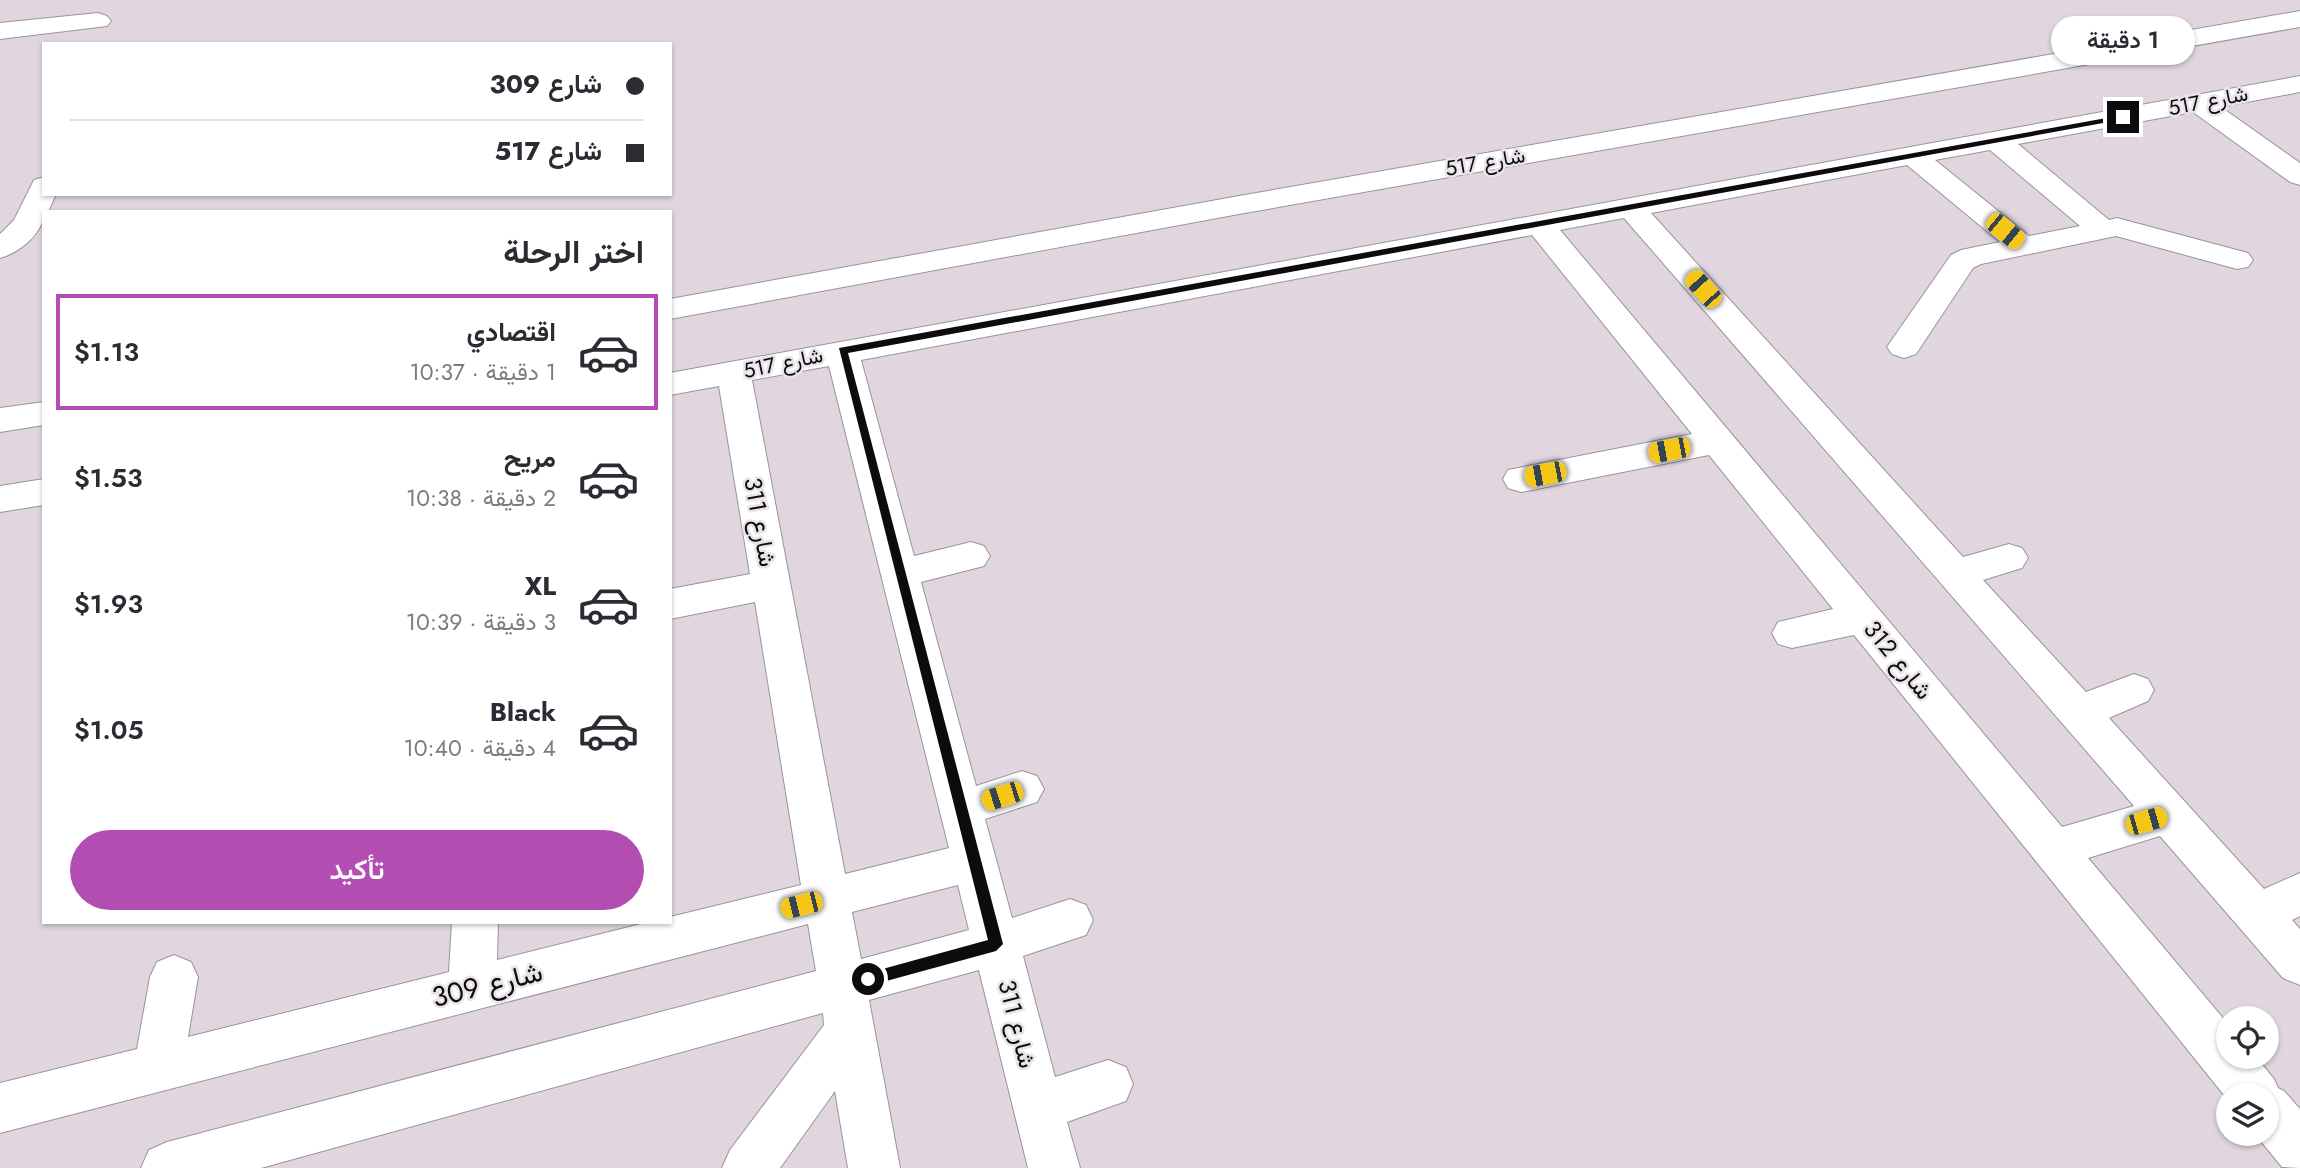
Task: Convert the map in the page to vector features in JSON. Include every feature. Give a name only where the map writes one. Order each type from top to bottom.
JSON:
[{"type":"street","name":"شارع 517","points":[[672,309],[1239,205],[2300,19]]},
{"type":"street","points":[[0,31],[98,21]]},
{"type":"street","name":"شارع 517","points":[[672,384],[2287,87]]},
{"type":"street","points":[[2287,87],[2300,106]]},
{"type":"street","points":[[2198,103],[2300,176]]},
{"type":"street","points":[[1997,141],[2102,229]]},
{"type":"street","points":[[1913,156],[2023,246]]},
{"type":"street","points":[[0,249],[34,216],[42,192]]},
{"type":"street","points":[[1631,208],[2300,963]]},
{"type":"street","name":"شارع 312","points":[[1541,225],[2245,1083]]},
{"type":"street","points":[[1904,347],[1962,262],[1972,257],[2117,227],[2236,260]]},
{"type":"street","name":"شارع 311","points":[[842,351],[1054,1168]]},
{"type":"street","name":"شارع 311","points":[[734,373],[874,1168]]},
{"type":"street","points":[[0,420],[42,413]]},
{"type":"street","points":[[1521,479],[1718,441]]},
{"type":"street","points":[[0,499],[42,492]]},
{"type":"street","points":[[900,573],[971,556]]},
{"type":"street","points":[[1955,574],[2009,558]]},
{"type":"street","points":[[672,604],[771,585]]},
{"type":"street","points":[[1792,633],[1864,618]]},
{"type":"street","points":[[2079,713],[2134,691]]},
{"type":"street","points":[[961,809],[1022,789]]},
{"type":"street","points":[[2053,849],[2169,815]]},
{"type":"street","name":"شارع 309","points":[[0,1108],[975,861]]},
{"type":"street","points":[[2257,915],[2300,893]]},
{"type":"street","points":[[167,1168],[846,1008],[996,944],[1070,920]]},
{"type":"street","points":[[472,989],[475,924]]},
{"type":"street","points":[[158,1068],[174,976]]},
{"type":"street","points":[[748,1168],[846,1008]]},
{"type":"street","points":[[1038,1107],[1108,1084]]},
{"type":"street","points":[[2279,1124],[2300,1149]]},
{"type":"shaded area","points":[[0,0],[2300,0],[2300,1168],[0,1168]]},
{"type":"route","points":[[868,979],[996,944],[842,351],[2123,117]]}]
